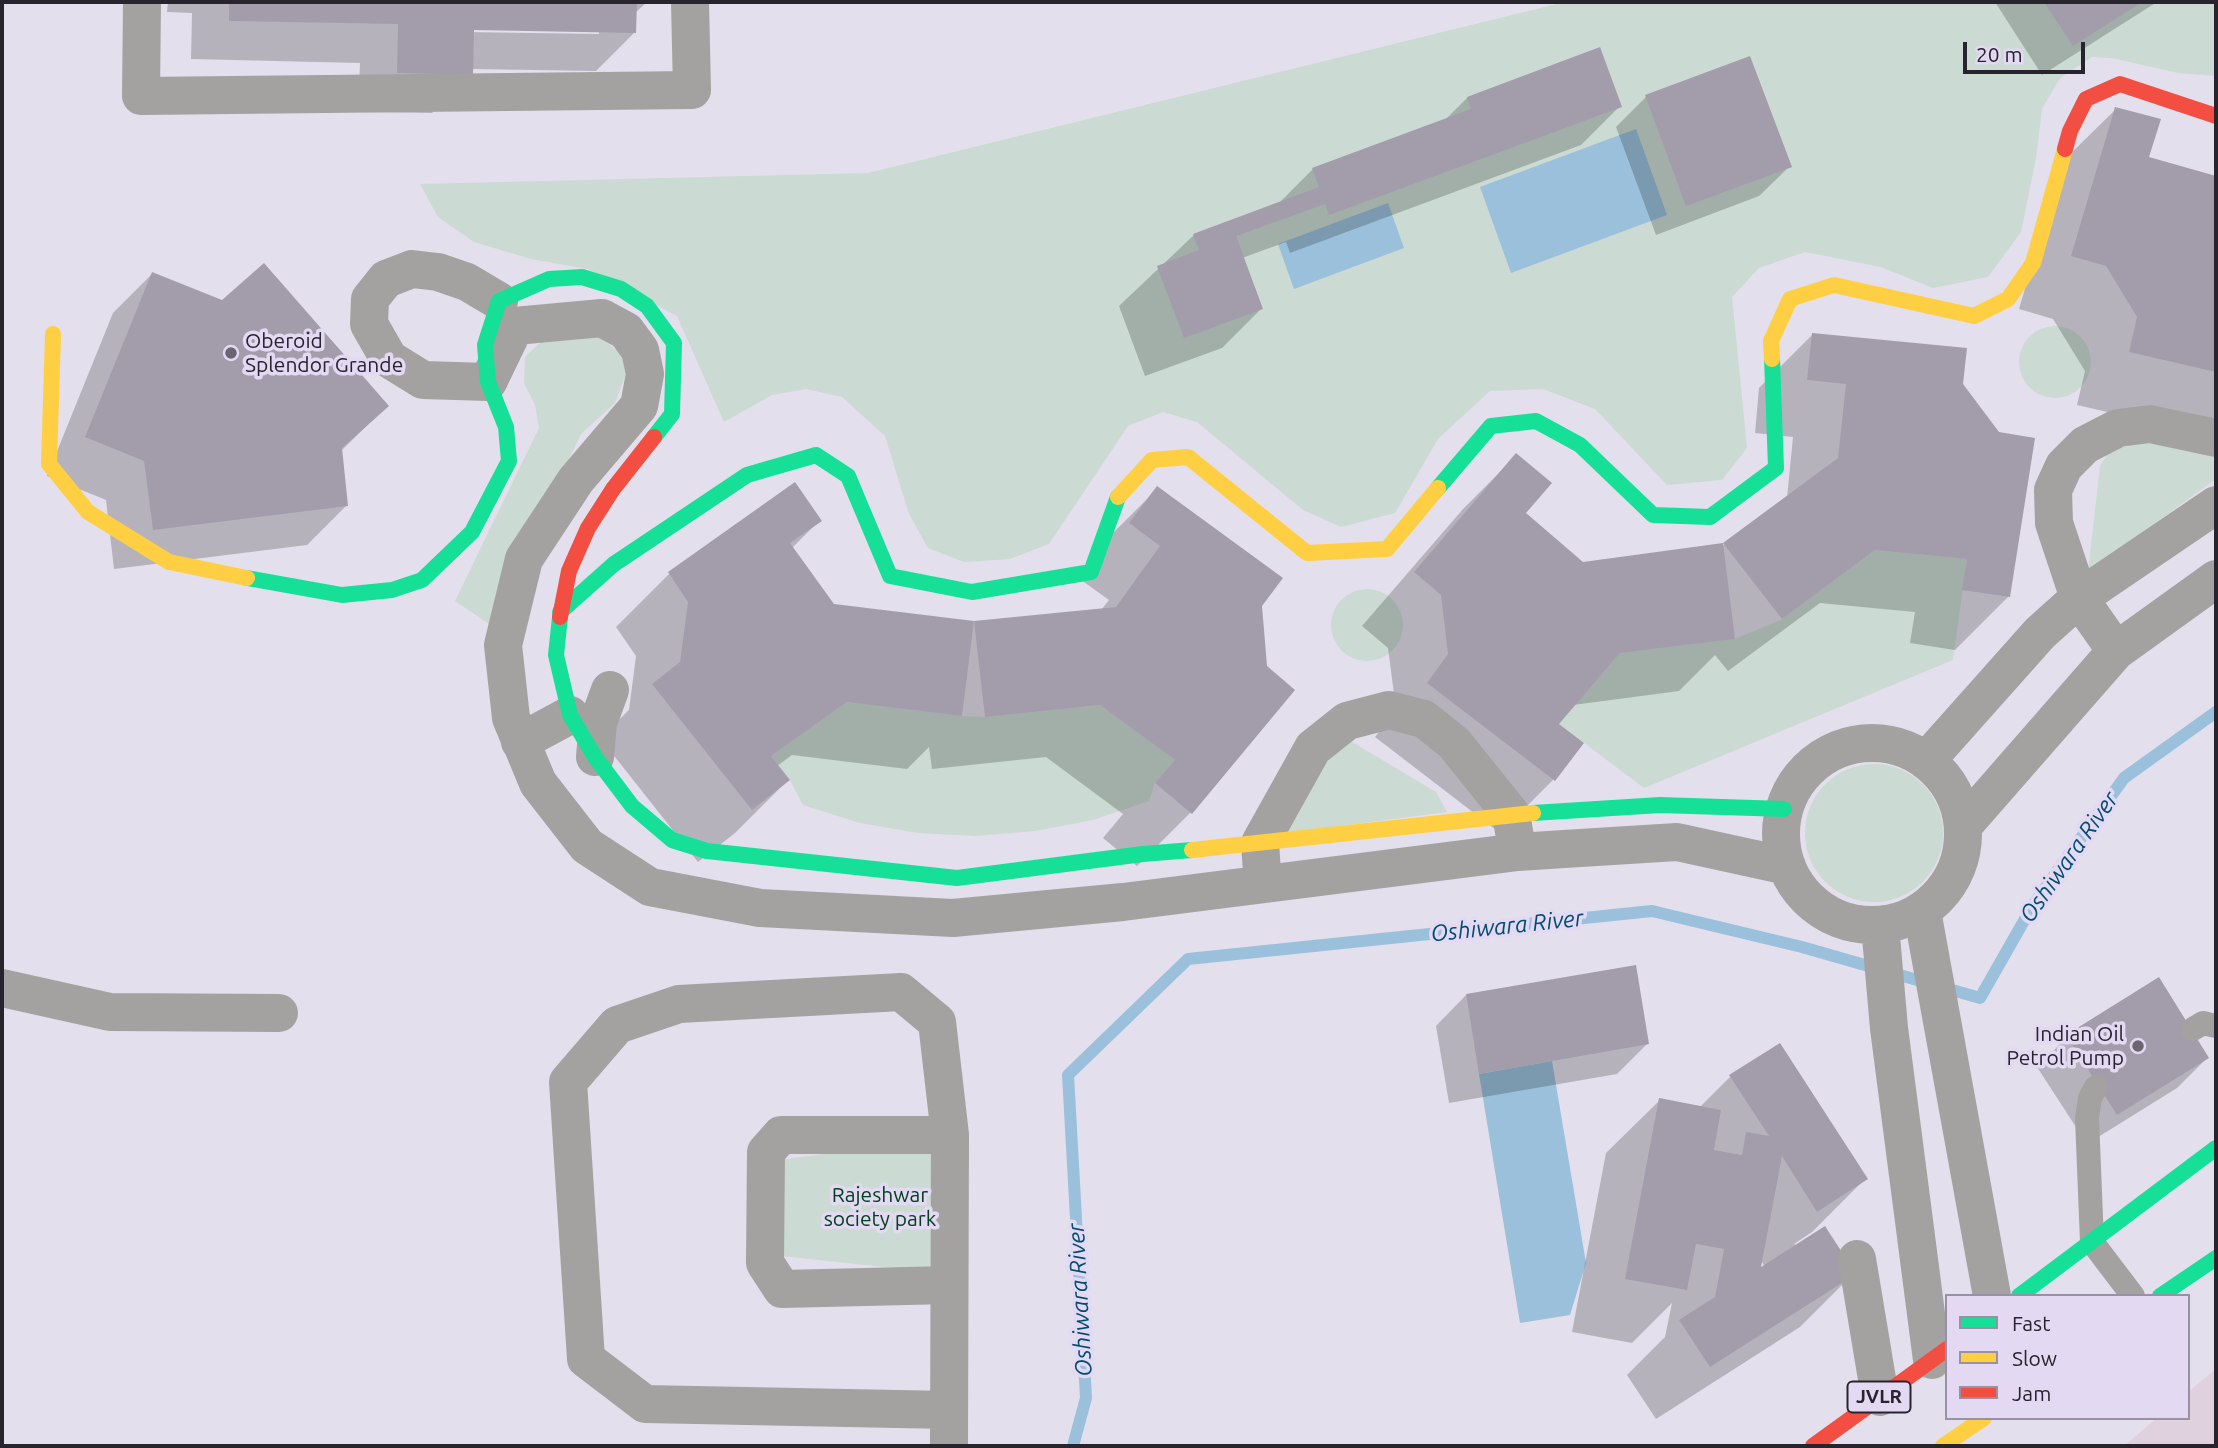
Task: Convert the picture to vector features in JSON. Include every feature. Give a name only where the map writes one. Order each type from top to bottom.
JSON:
[{"type":"street","points":[[142,2],[141,96],[692,90],[691,2]]},
{"type":"street","points":[[560,612],[614,564],[747,475],[816,455],[848,476],[890,576],[972,592],[1091,572],[1115,500],[1152,460],[1188,457],[1307,553],[1387,549],[1490,426],[1536,421],[1580,445],[1653,515],[1710,517],[1776,468],[1771,341],[1790,299],[1833,285],[1974,316],[2008,299],[2032,263],[2070,131],[2086,99],[2120,84],[2216,116]]},
{"type":"street","points":[[488,383],[423,380],[389,359],[369,324],[370,299],[386,279],[412,269],[438,272],[467,282],[499,301]]},
{"type":"street","points":[[53,334],[49,464],[88,512],[170,562],[316,592],[366,594],[393,590],[422,580],[472,532],[509,461],[506,427],[488,383],[485,345],[499,301],[549,279],[582,277],[621,289],[647,306],[674,343],[672,414],[613,489],[588,528],[569,571],[560,612],[556,656],[570,715],[595,757],[632,806],[673,840],[707,851],[957,878],[1511,814],[1660,805],[1784,809]]},
{"type":"street","points":[[488,383],[514,326],[602,318],[626,331],[640,350],[645,374],[639,406],[576,481],[524,559],[503,645],[511,718],[538,783],[587,846],[650,887],[760,908],[953,918],[1123,902],[1518,852],[1677,842],[1787,866]]},
{"type":"street","points":[[2116,652],[2079,598],[2054,523],[2053,489],[2064,466],[2085,445],[2118,428],[2150,424],[2216,438]]},
{"type":"street","points":[[1926,761],[2040,633],[2079,598],[2216,505]]},
{"type":"street","points":[[524,559],[569,571]]},
{"type":"street","points":[[1963,826],[2116,652],[2216,579]]},
{"type":"street","points":[[595,757],[598,723],[610,690]]},
{"type":"street","points":[[1264,884],[1260,843],[1313,748],[1347,721],[1389,710],[1424,719],[1454,743],[1511,814],[1518,852]]},
{"type":"street","points":[[520,742],[570,715]]},
{"type":"street","points":[[1939,1354],[1886,1000],[1881,938],[1868,926],[1842,921],[1818,908],[1799,890],[1787,866],[1781,838],[1784,809],[1797,783],[1817,762],[1843,748],[1872,743],[1901,748],[1926,761],[1947,781],[1960,807],[1963,826],[1959,865],[1925,928],[1992,1294]]},
{"type":"street","points":[[736,904],[743,855]]},
{"type":"street","points":[[1881,938],[1903,920],[1925,928]]},
{"type":"street","points":[[2,988],[110,1012],[279,1013]]},
{"type":"street","points":[[901,992],[937,1022],[950,1135],[948,1428],[645,1404],[586,1359],[568,1082],[617,1025],[679,1004],[901,992]]},
{"type":"street","points":[[949,1285],[782,1289],[765,1263],[765,1221],[766,1152],[781,1135],[950,1135]]},
{"type":"street","points":[[2022,1294],[2216,1148]]},
{"type":"street","points":[[2163,1294],[2216,1258]]},
{"type":"street","points":[[1857,1259],[1880,1397]]},
{"type":"street","name":"JVLR","points":[[1812,1446],[1939,1354]]},
{"type":"street","points":[[1943,1446],[1981,1420]]},
{"type":"lane","points":[[2096,1087],[2090,1098],[2087,1118],[2092,1242],[2131,1294]]},
{"type":"shaded area","points":[[2216,1369],[2216,1446],[2124,1446],[2155,1420],[2190,1420],[2190,1390]]},
{"type":"green space","points":[[1565,2],[2216,2],[2216,76],[2178,73],[2112,58],[2092,57],[2060,78],[2042,109],[2036,158],[2021,232],[1988,277],[1933,288],[1881,267],[1805,252],[1759,268],[1732,297],[1747,448],[1722,480],[1667,485],[1595,409],[1543,389],[1490,391],[1438,439],[1395,513],[1341,527],[1303,510],[1197,422],[1163,412],[1128,426],[1049,544],[1010,559],[964,562],[928,548],[909,514],[885,436],[842,397],[806,389],[772,395],[724,422],[677,316],[588,269],[531,259],[474,242],[438,217],[420,184],[868,173]]},
{"type":"green space","points":[[2048,326],[2062,326],[2081,336],[2091,355],[2091,369],[2081,388],[2062,398],[2048,398],[2029,388],[2019,369],[2019,355],[2029,336]]},
{"type":"green space","points":[[599,336],[623,356],[625,376],[615,403],[581,434],[489,624],[455,601],[539,428],[535,405],[524,383],[525,357],[544,339]]},
{"type":"green space","points":[[2144,441],[2216,457],[2216,479],[2088,572],[2100,466],[2108,453],[2123,444]]},
{"type":"green space","points":[[1875,550],[1967,559],[1953,660],[1644,788],[1559,724],[1620,653],[1735,639],[1782,619]]},
{"type":"green space","points":[[1374,589],[1393,599],[1401,611],[1401,639],[1393,651],[1381,659],[1360,661],[1341,651],[1333,639],[1331,618],[1341,599],[1353,591]]},
{"type":"green space","points":[[847,702],[985,717],[1100,705],[1175,760],[1155,783],[1149,801],[1093,820],[1035,831],[976,836],[918,833],[860,823],[803,805],[790,780],[771,756]]},
{"type":"green space","points":[[1342,736],[1436,792],[1447,812],[1287,833]]},
{"type":"green space","points":[[1874,764],[1900,769],[1923,784],[1938,807],[1943,833],[1938,859],[1923,882],[1900,897],[1874,902],[1848,897],[1825,882],[1810,859],[1805,833],[1810,807],[1825,784],[1848,769]]},
{"type":"green space","name":"Rajeshwar society park","points":[[942,1138],[941,1273],[781,1256],[780,1160]]},
{"type":"water","points":[[1636,129],[1667,215],[1511,273],[1480,187]]},
{"type":"water","points":[[1388,203],[1404,248],[1294,289],[1278,244]]},
{"type":"water","points":[[1552,1061],[1586,1263],[1570,1315],[1520,1323],[1479,1074]]},
{"type":"building","points":[[229,2],[637,2],[636,33],[474,30],[473,75],[397,73],[398,24],[229,21]]},
{"type":"building","points":[[2044,2],[2142,2],[2073,46]]},
{"type":"building","points":[[1600,47],[1622,107],[1329,215],[1325,204],[1236,236],[1263,309],[1184,338],[1157,266],[1199,250],[1193,234],[1319,187],[1312,168],[1471,109],[1467,97]]},
{"type":"building","points":[[1750,56],[1792,167],[1686,206],[1645,95]]},
{"type":"building","points":[[2115,107],[2161,119],[2149,157],[2216,176],[2216,372],[2129,352],[2137,317],[2106,266],[2071,256]]},
{"type":"building","name":"Oberoid Splendor Grande","points":[[264,263],[389,406],[342,448],[348,506],[153,530],[144,461],[85,437],[152,272],[222,300]]},
{"type":"building","points":[[1812,333],[1967,348],[1963,384],[1999,432],[2035,438],[2010,597],[1962,590],[1967,559],[1875,550],[1782,619],[1723,543],[1838,458],[1846,384],[1807,380]]},
{"type":"building","points":[[1516,453],[1552,483],[1526,513],[1583,562],[1723,543],[1735,639],[1620,653],[1559,724],[1584,743],[1555,781],[1427,683],[1448,654],[1441,595],[1414,572]]},
{"type":"building","points":[[795,482],[822,521],[790,543],[834,604],[974,621],[962,716],[847,702],[771,756],[790,780],[752,810],[652,684],[680,662],[688,602],[668,572]]},
{"type":"building","points":[[1157,486],[1283,578],[1262,606],[1267,666],[1295,690],[1192,814],[1155,783],[1175,760],[1100,705],[985,717],[974,621],[1116,607],[1160,546],[1129,523]]},
{"type":"building","points":[[1636,965],[1649,1044],[1479,1074],[1466,994]]},
{"type":"building","name":"Indian Oil Petrol Pump","points":[[2159,977],[2209,1058],[2117,1115],[2066,1035]]},
{"type":"building","points":[[1780,1043],[1868,1179],[1817,1212],[1782,1156],[1761,1267],[1825,1226],[1856,1274],[1710,1367],[1679,1320],[1715,1297],[1724,1249],[1696,1244],[1687,1290],[1625,1279],[1659,1098],[1721,1110],[1714,1150],[1742,1155],[1746,1132],[1769,1136],[1729,1075]]},
{"type":"waterway","name":"Oshiwara River","points":[[1073,1446],[1086,1398],[1068,1075],[1188,959],[1652,911],[1802,947],[1980,998],[2033,905],[2124,778],[2216,712]]},
{"type":"traffic: fast","points":[[247,578],[342,595],[392,590],[422,580],[472,532],[509,461],[506,427],[488,382],[485,345],[499,301],[549,279],[582,277],[621,289],[647,306],[674,343],[672,414],[654,437]]},
{"type":"traffic: fast","points":[[1438,488],[1491,426],[1536,421],[1580,445],[1653,515],[1710,517],[1776,468],[1772,359]]},
{"type":"traffic: fast","points":[[560,612],[614,564],[747,475],[816,455],[848,476],[890,576],[972,592],[1091,572],[1118,497]]},
{"type":"traffic: fast","points":[[560,617],[556,655],[570,715],[595,757],[632,806],[672,840],[707,851],[957,878],[1192,850]]},
{"type":"traffic: fast","points":[[1533,813],[1660,805],[1784,809]]},
{"type":"traffic: fast","points":[[2022,1294],[2216,1148]]},
{"type":"traffic: fast","points":[[2163,1294],[2216,1258]]},
{"type":"traffic: slow","points":[[1772,359],[1771,341],[1790,299],[1834,285],[1974,316],[2008,299],[2033,263],[2065,149]]},
{"type":"traffic: slow","points":[[53,334],[49,464],[88,512],[169,562],[247,578]]},
{"type":"traffic: slow","points":[[1118,497],[1152,460],[1188,457],[1307,553],[1387,549],[1438,488]]},
{"type":"traffic: slow","points":[[1192,850],[1533,813]]},
{"type":"traffic: slow","points":[[1943,1446],[1981,1420]]},
{"type":"traffic: jam","points":[[2065,149],[2070,131],[2086,99],[2120,84],[2216,116]]},
{"type":"traffic: jam","points":[[560,617],[569,571],[588,528],[613,489],[654,437]]},
{"type":"traffic: jam","points":[[1813,1446],[1945,1350]]},
{"type":"place","name":"Oberoid Splendor Grande","points":[[231,353]]},
{"type":"place","name":"Indian Oil Petrol Pump","points":[[2138,1046]]}]
